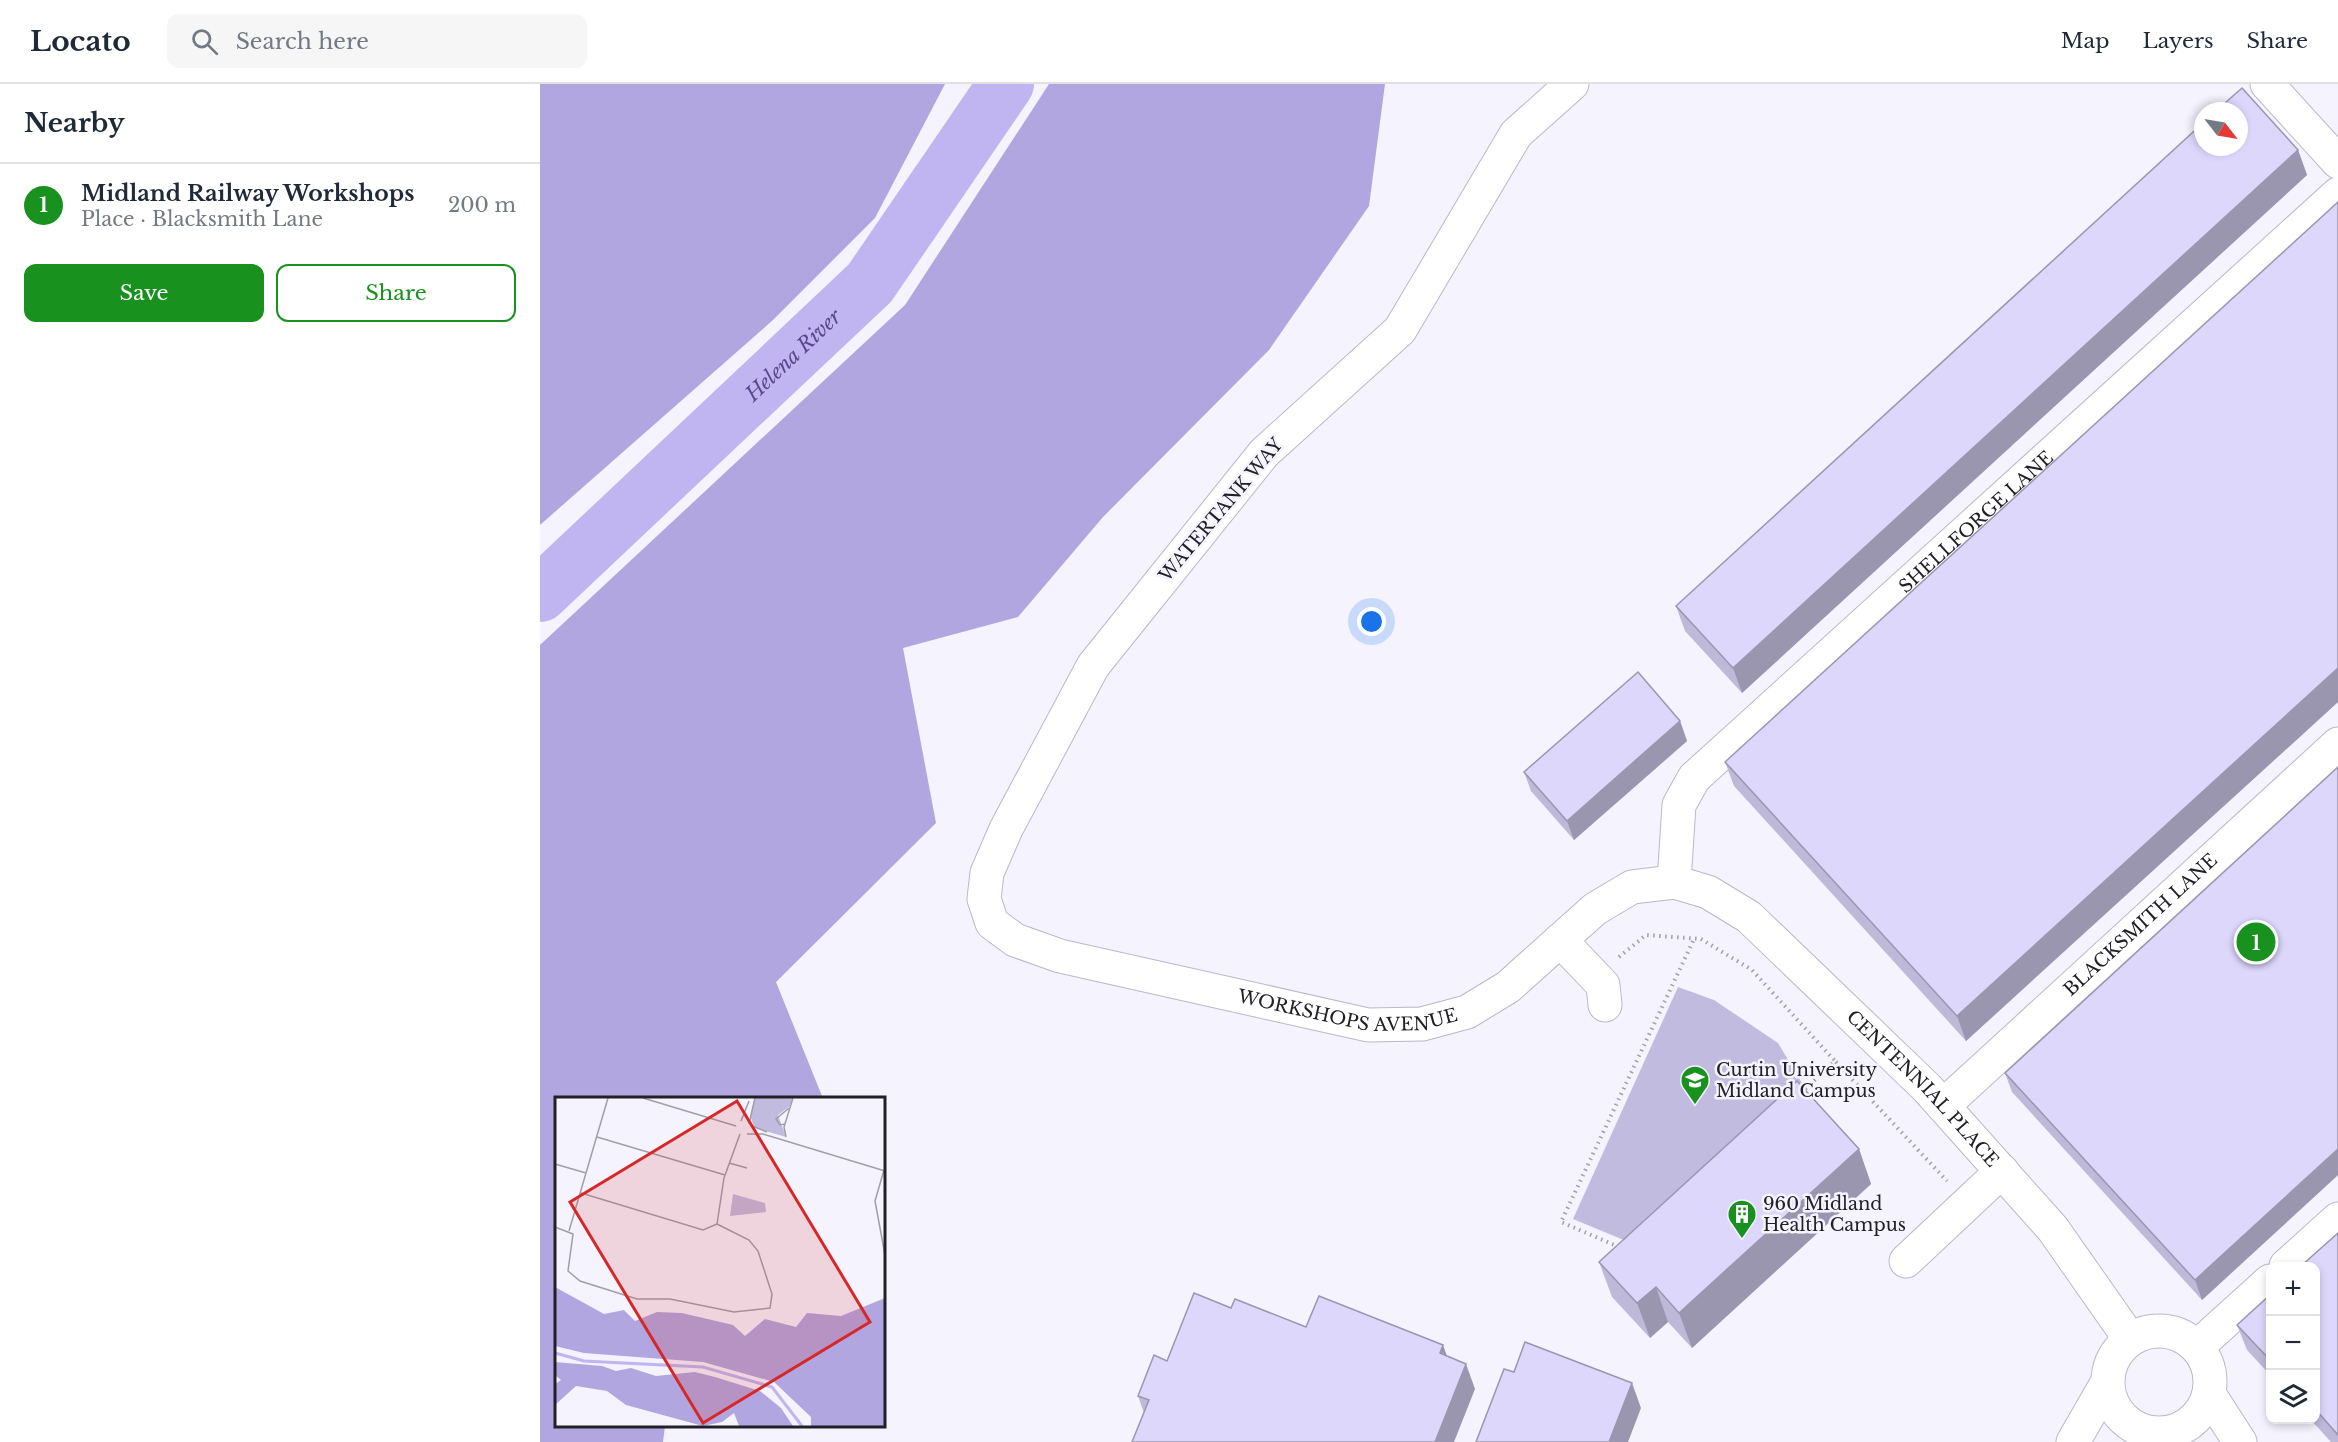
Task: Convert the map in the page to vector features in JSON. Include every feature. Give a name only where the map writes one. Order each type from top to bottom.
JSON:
[{"type":"street","name":"WATERTANK WAY","points":[[992,923],[984,899],[987,873],[1006,829],[1093,666],[1264,453],[1400,330],[1516,134],[1572,84]]},
{"type":"street","points":[[2267,84],[2338,162]]},
{"type":"street","name":"SHELLFORGE LANE","points":[[1674,882],[1679,805],[1694,778],[2338,194]]},
{"type":"street","name":"BLACKSMITH LANE","points":[[1943,1106],[2338,744]]},
{"type":"street","name":"WORKSHOPS AVENUE","points":[[992,923],[1015,940],[1060,956],[1368,1025],[1422,1024],[1467,1012],[1508,987],[1595,909],[1632,887],[1674,882]]},
{"type":"street","name":"CENTENNIAL PLACE","points":[[1674,882],[1708,892],[1749,916],[1943,1106],[2053,1228],[2130,1340]]},
{"type":"street","points":[[1560,940],[1603,985],[1605,1005]]},
{"type":"street","points":[[1906,1262],[2002,1171]]},
{"type":"street","points":[[2290,1262],[2338,1219]]},
{"type":"street","points":[[2197,1347],[2266,1285]]},
{"type":"street","points":[[2165,1332],[2186,1338],[2197,1347],[2206,1361],[2210,1377],[2209,1394],[2203,1410],[2192,1422],[2178,1431],[2155,1438],[2138,1430],[2115,1411],[2109,1397],[2107,1383],[2110,1366],[2118,1351],[2130,1340],[2143,1333],[2165,1332]]},
{"type":"street","points":[[2073,1442],[2107,1383]]},
{"type":"street","points":[[2209,1394],[2240,1442]]},
{"type":"path","points":[[1612,963],[1646,935],[1701,939],[1752,970],[1951,1185]]},
{"type":"path","points":[[1620,1248],[1561,1222],[1694,939]]},
{"type":"path","points":[[1792,1101],[1835,1061]]},
{"type":"shaded area","points":[[540,84],[945,84],[875,218],[773,320],[540,525]]},
{"type":"shaded area","points":[[1049,84],[1385,84],[1369,206],[1269,350],[1103,517],[1018,617],[903,648],[936,823],[776,982],[822,1096],[555,1097],[555,1427],[665,1427],[663,1442],[540,1442],[540,645],[905,305]]},
{"type":"shaded area","points":[[1678,987],[1714,1000],[1778,1043],[1802,1083],[1631,1243],[1573,1219]]},
{"type":"shaded area","points":[[2152,1434],[2161,1434],[2171,1442],[2136,1442]]},
{"type":"building","points":[[2242,88],[2298,150],[1733,668],[1676,606],[2194,131],[2194,156],[2248,156],[2248,102],[2226,102]]},
{"type":"building","points":[[2338,202],[2338,668],[1957,1016],[1725,762]]},
{"type":"building","points":[[1638,672],[1680,721],[1567,821],[1524,772]]},
{"type":"building","points":[[2338,767],[2338,1149],[2195,1280],[2005,1073]]},
{"type":"building","points":[[1797,1081],[1859,1149],[1679,1313],[1656,1287],[1637,1303],[1599,1262]]},
{"type":"building","points":[[2338,1233],[2338,1435],[2320,1415],[2320,1262],[2305,1262]]},
{"type":"building","points":[[1194,1293],[1231,1308],[1235,1299],[1306,1327],[1319,1296],[1443,1345],[1440,1353],[1466,1364],[1435,1442],[1132,1442],[1149,1400],[1138,1396],[1154,1355],[1167,1361]]},
{"type":"building","points":[[2266,1299],[2266,1356],[2237,1325]]},
{"type":"building","points":[[1525,1342],[1632,1383],[1609,1442],[1476,1442],[1504,1369],[1514,1372]]},
{"type":"waterway","name":"Helena River","points":[[540,594],[870,283],[1006,84]]},
{"type":"place","name":"Midland Railway Workshops","points":[[2256,942]]},
{"type":"place","name":"Curtin University Midland Campus","points":[[1695,1106]]},
{"type":"place","name":"960 Midland Health Campus","points":[[1742,1240]]}]
